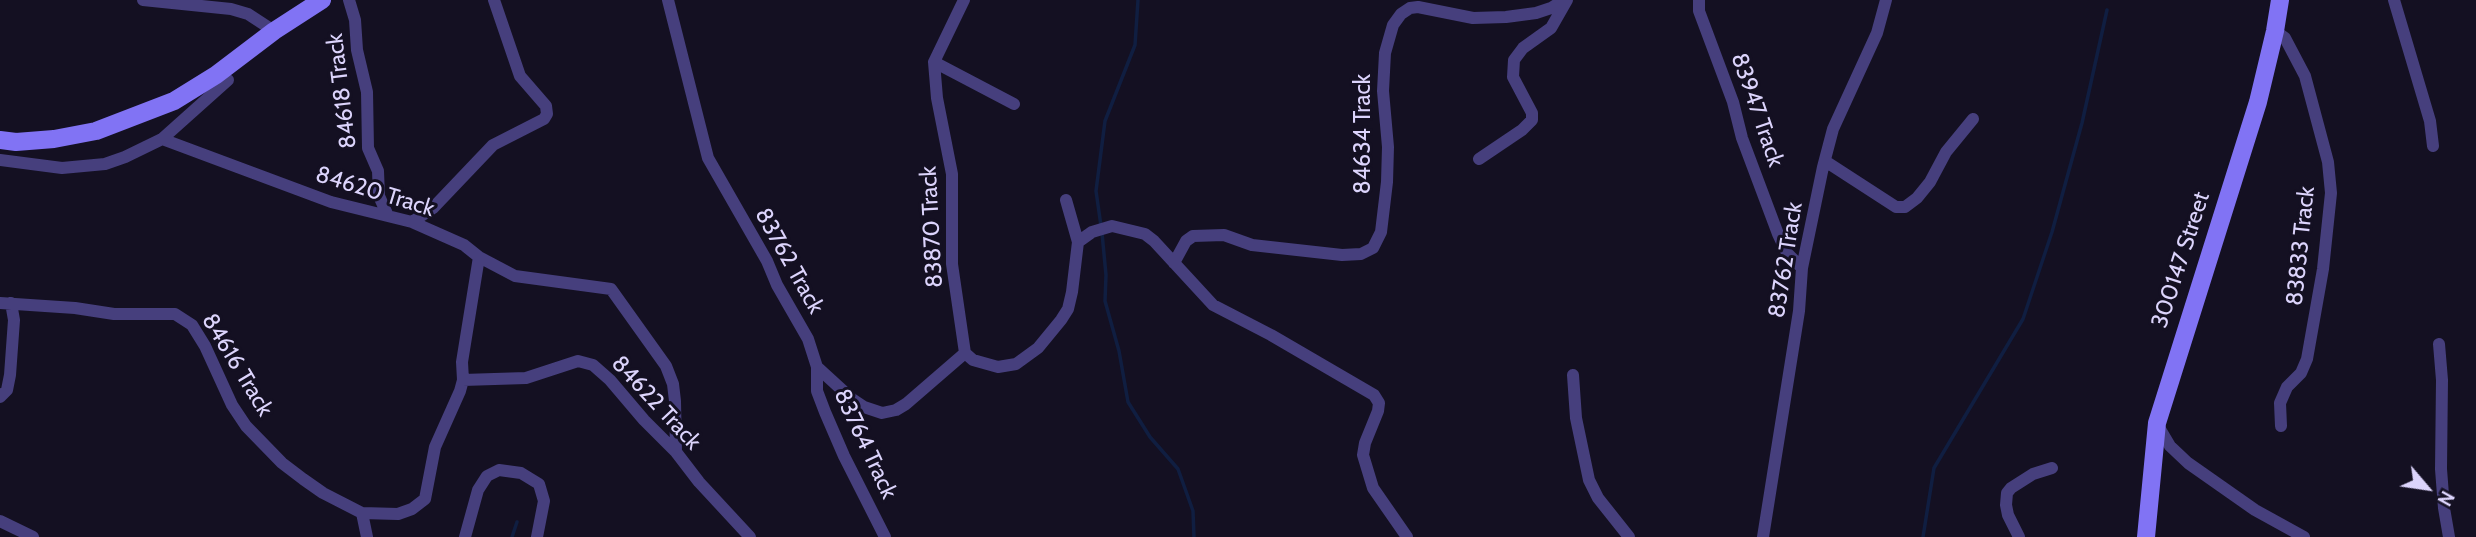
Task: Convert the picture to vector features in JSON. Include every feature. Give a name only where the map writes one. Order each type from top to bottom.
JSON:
[{"type":"street","points":[[143,0],[231,9],[248,14],[274,31]]},
{"type":"street","points":[[0,140],[16,142],[54,139],[96,131],[174,101],[216,75],[274,31],[322,0]]},
{"type":"street","name":"84618 Track","points":[[349,0],[355,20],[357,50],[368,92],[368,148],[378,171],[379,196],[388,216]]},
{"type":"street","points":[[412,222],[433,208],[493,145],[544,119],[547,114],[546,106],[520,76],[494,0]]},
{"type":"street","name":"83762 Track","points":[[668,0],[708,158],[767,261],[807,339],[817,367],[852,399],[864,407],[882,413],[896,410],[906,404],[965,353]]},
{"type":"street","points":[[964,0],[934,62],[1014,104]]},
{"type":"street","points":[[1479,159],[1522,130],[1532,120],[1532,113],[1513,77],[1514,60],[1523,48],[1551,29],[1565,0]]},
{"type":"street","name":"84634 Track","points":[[1174,263],[1186,241],[1193,236],[1224,234],[1252,245],[1342,255],[1361,254],[1373,248],[1381,232],[1387,182],[1388,147],[1383,91],[1385,53],[1396,20],[1405,10],[1418,7],[1473,18],[1506,17],[1536,13],[1565,0]]},
{"type":"street","name":"83947 Track","points":[[1699,0],[1699,11],[1778,234],[1787,253],[1802,268]]},
{"type":"street","name":"83762 Track","points":[[1763,537],[1799,312],[1802,268],[1825,161],[1833,129],[1877,33],[1886,0]]},
{"type":"street","name":"300147 Street","points":[[2146,537],[2157,423],[2258,102],[2280,0]]},
{"type":"street","points":[[2394,0],[2430,121],[2433,146]]},
{"type":"street","name":"83833 Track","points":[[2275,32],[2285,38],[2305,76],[2328,162],[2331,193],[2323,269],[2307,359],[2301,373],[2287,387],[2280,403],[2281,426]]},
{"type":"street","name":"83870 Track","points":[[934,62],[937,98],[952,174],[952,264],[965,353]]},
{"type":"street","points":[[0,160],[62,168],[105,164],[162,139],[228,80]]},
{"type":"street","points":[[1825,161],[1896,207],[1905,207],[1917,198],[1930,182],[1946,152],[1973,119]]},
{"type":"street","name":"84620 Track","points":[[162,139],[305,194],[412,222],[464,245],[479,257],[515,276],[611,289],[666,366],[673,384],[675,401],[676,452]]},
{"type":"street","points":[[965,353],[973,360],[988,365],[1016,364],[1038,348],[1062,320],[1072,292],[1078,242],[1066,200]]},
{"type":"street","points":[[1078,242],[1101,228],[1112,226],[1145,234],[1213,305],[1271,335],[1374,395],[1379,403],[1378,411],[1363,455],[1373,488],[1407,537]]},
{"type":"street","points":[[463,380],[467,328],[479,257]]},
{"type":"street","points":[[0,397],[7,390],[10,375],[14,320],[5,303]]},
{"type":"street","name":"84616 Track","points":[[5,303],[114,314],[170,312],[182,317],[192,325],[205,346],[232,405],[246,426],[282,463],[323,494],[362,513],[398,514],[412,509],[425,499],[435,447],[463,380]]},
{"type":"street","points":[[2439,344],[2442,380],[2441,469],[2449,537]]},
{"type":"street","name":"84622 Track","points":[[463,380],[527,378],[570,363],[585,362],[605,375],[750,537]]},
{"type":"street","name":"83764 Track","points":[[817,367],[817,391],[824,412],[885,537]]},
{"type":"street","points":[[1573,374],[1576,418],[1589,480],[1598,498],[1629,537]]},
{"type":"street","points":[[2157,423],[2170,446],[2188,463],[2255,510],[2304,537]]},
{"type":"street","points":[[2019,537],[2008,515],[2007,493],[2033,474],[2052,468]]},
{"type":"street","points":[[465,537],[478,490],[487,476],[499,470],[531,477],[542,488],[543,513],[537,537]]},
{"type":"street","points":[[362,513],[367,537]]},
{"type":"street","points":[[0,520],[33,537]]},
{"type":"waterway","points":[[1101,226],[1096,191],[1105,121],[1135,45],[1138,0]]},
{"type":"waterway","points":[[1923,537],[1934,468],[2023,319],[2052,232],[2082,123],[2107,10]]},
{"type":"waterway","points":[[1102,233],[1106,275],[1105,301],[1119,351],[1128,402],[1150,437],[1178,469],[1193,511],[1194,537]]},
{"type":"waterway","points":[[512,537],[517,522]]}]
